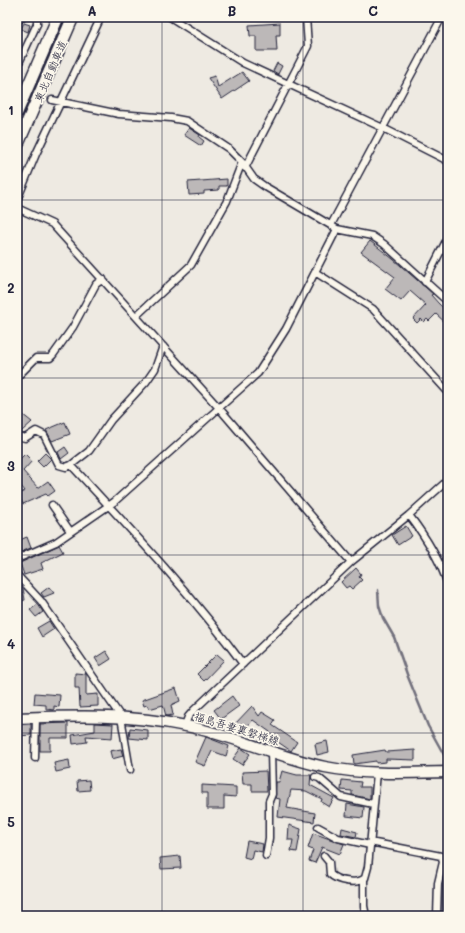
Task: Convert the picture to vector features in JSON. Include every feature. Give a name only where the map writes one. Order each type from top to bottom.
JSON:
[{"type":"highway","name":"東北自動車道","points":[[17,112],[58,17]]},
{"type":"highway","name":"東北自動車道","points":[[17,146],[73,17]]},
{"type":"main road","name":"福島吾妻裏磐梯線","points":[[17,718],[121,717],[185,726],[324,766],[348,771],[377,773],[448,772]]},
{"type":"street","points":[[17,19],[22,17]]},
{"type":"street","points":[[17,67],[37,24],[37,17]]},
{"type":"street","points":[[17,200],[59,102],[101,17]]},
{"type":"street","points":[[170,17],[243,63],[383,128],[448,161]]},
{"type":"street","points":[[136,316],[191,265],[227,201],[243,165],[308,46],[306,17]]},
{"type":"street","points":[[331,225],[442,17]]},
{"type":"street","points":[[52,100],[119,114],[181,119],[229,149],[254,179],[337,229],[372,236],[384,244],[448,302]]},
{"type":"street","points":[[17,208],[52,224],[219,408],[351,562]]},
{"type":"street","points":[[17,559],[56,542],[108,506],[258,373],[265,364],[337,229]]},
{"type":"street","points":[[425,282],[448,237]]},
{"type":"street","points":[[315,272],[372,309],[448,392]]},
{"type":"street","points":[[20,374],[36,358],[50,358],[73,327],[96,284],[103,279]]},
{"type":"street","points":[[17,436],[25,438],[36,431],[44,434],[58,464],[66,467],[70,465],[89,451],[112,420],[146,382],[156,369],[163,346]]},
{"type":"street","points":[[70,465],[187,595],[224,638],[243,664]]},
{"type":"street","points":[[185,726],[188,717],[194,710],[351,562],[409,515],[448,480]]},
{"type":"street","points":[[52,505],[70,531]]},
{"type":"street","points":[[409,515],[422,532],[447,582]]},
{"type":"street","points":[[17,575],[40,601],[121,717],[130,770]]},
{"type":"street","points":[[35,758],[36,717]]},
{"type":"street","points":[[266,856],[269,838],[269,801],[272,794],[271,751]]},
{"type":"street","points":[[366,916],[364,906],[364,879],[368,870],[377,773]]},
{"type":"street","points":[[315,777],[319,778],[341,797],[373,804]]},
{"type":"street","points":[[318,827],[338,838],[441,856],[443,862],[438,883],[437,916]]},
{"type":"street","points":[[324,856],[329,862],[330,874],[336,878],[358,881],[364,879]]},
{"type":"building","points":[[24,23],[30,25],[28,32],[21,29]]},
{"type":"building","points":[[280,23],[280,35],[276,35],[277,51],[256,51],[256,36],[250,36],[249,25]]},
{"type":"building","points":[[277,63],[282,66],[278,74],[273,71]]},
{"type":"building","points":[[242,72],[249,81],[222,99],[208,78],[215,76],[218,87]]},
{"type":"building","points":[[189,128],[200,135],[199,137],[204,141],[201,146],[184,135]]},
{"type":"building","points":[[227,179],[227,186],[219,186],[219,190],[204,191],[204,194],[189,195],[188,182]]},
{"type":"building","points":[[370,241],[433,294],[431,295],[448,312],[448,325],[436,314],[429,321],[427,319],[424,322],[421,319],[417,323],[413,319],[426,305],[410,291],[401,301],[385,289],[395,277],[361,252]]},
{"type":"building","points":[[17,410],[32,422],[22,431],[17,426]]},
{"type":"building","points":[[65,422],[70,434],[52,441],[46,430]]},
{"type":"building","points":[[65,447],[69,453],[61,459],[58,452]]},
{"type":"building","points":[[45,453],[51,459],[43,467],[37,461]]},
{"type":"building","points":[[25,454],[32,461],[23,471],[38,488],[48,481],[55,491],[48,496],[46,494],[23,504],[18,494],[25,491],[18,482],[20,480],[17,477],[17,462]]},
{"type":"building","points":[[406,526],[412,536],[398,545],[392,535]]},
{"type":"building","points":[[27,537],[31,548],[21,552],[17,541]]},
{"type":"building","points":[[59,545],[63,552],[41,563],[43,569],[24,575],[20,563]]},
{"type":"building","points":[[356,568],[361,574],[359,577],[362,580],[352,589],[349,586],[346,588],[341,582]]},
{"type":"building","points":[[49,587],[54,593],[44,597],[41,593]]},
{"type":"building","points":[[23,588],[25,600],[17,602],[17,589]]},
{"type":"building","points":[[38,604],[43,612],[36,617],[30,610]]},
{"type":"building","points":[[49,621],[54,629],[42,637],[37,628]]},
{"type":"building","points":[[106,651],[111,659],[100,666],[95,658]]},
{"type":"building","points":[[217,654],[224,660],[204,681],[197,674]]},
{"type":"building","points":[[75,673],[86,674],[86,695],[98,694],[98,706],[80,707],[79,688],[75,688]]},
{"type":"building","points":[[176,688],[180,701],[171,705],[173,715],[166,716],[163,705],[149,709],[147,705],[144,706],[142,700]]},
{"type":"building","points":[[35,693],[60,695],[59,707],[54,706],[54,710],[46,709],[46,705],[34,704]]},
{"type":"building","points":[[232,696],[239,706],[221,719],[214,710]]},
{"type":"building","points":[[252,706],[259,716],[262,712],[275,720],[272,725],[297,742],[291,751],[278,742],[277,743],[267,738],[270,732],[253,720],[241,733],[233,726]]},
{"type":"building","points":[[68,723],[68,738],[50,738],[50,751],[40,751],[40,724]]},
{"type":"building","points":[[95,723],[113,724],[112,738],[86,736],[87,742],[73,744],[72,735],[95,731]]},
{"type":"building","points":[[31,724],[31,735],[17,736],[17,725]]},
{"type":"building","points":[[130,728],[148,730],[148,740],[129,738]]},
{"type":"building","points":[[206,737],[229,746],[226,756],[212,751],[205,766],[195,762]]},
{"type":"building","points":[[327,741],[329,752],[317,755],[315,744]]},
{"type":"building","points":[[241,748],[250,754],[242,765],[233,759]]},
{"type":"building","points":[[121,749],[123,756],[112,759],[110,751]]},
{"type":"building","points":[[385,750],[386,752],[415,750],[415,760],[386,759],[386,762],[376,763],[376,761],[354,764],[353,755]]},
{"type":"building","points":[[69,760],[70,769],[56,772],[54,763]]},
{"type":"building","points":[[266,771],[267,791],[252,791],[252,784],[243,784],[242,772]]},
{"type":"building","points":[[282,771],[297,775],[311,775],[310,785],[334,798],[329,807],[321,802],[322,799],[306,791],[291,790],[287,808],[315,813],[314,822],[278,817],[280,799],[275,798],[276,782],[279,782]]},
{"type":"building","points":[[89,780],[90,790],[78,791],[77,781]]},
{"type":"building","points":[[342,780],[361,782],[360,787],[370,787],[370,799],[352,795],[352,791],[341,790]]},
{"type":"building","points":[[202,785],[236,787],[236,797],[224,796],[224,809],[207,809],[207,793],[202,793]]},
{"type":"building","points":[[347,804],[364,807],[363,818],[346,816]]},
{"type":"building","points":[[289,825],[301,829],[297,852],[291,851],[293,840],[288,840]]},
{"type":"building","points":[[342,828],[357,832],[356,837],[341,834]]},
{"type":"building","points":[[313,833],[344,844],[340,854],[322,847],[315,863],[309,861],[313,850],[308,848]]},
{"type":"building","points":[[247,841],[263,844],[262,852],[253,850],[251,859],[244,857]]},
{"type":"building","points":[[180,856],[181,868],[161,869],[160,858]]},
{"type":"waterway","points":[[378,590],[379,606],[383,618],[394,637],[428,726],[448,762]]},
{"type":"waterway","points":[[441,916],[443,882],[448,865]]},
{"type":"tunnel","points":[[26,89],[52,100]]}]
